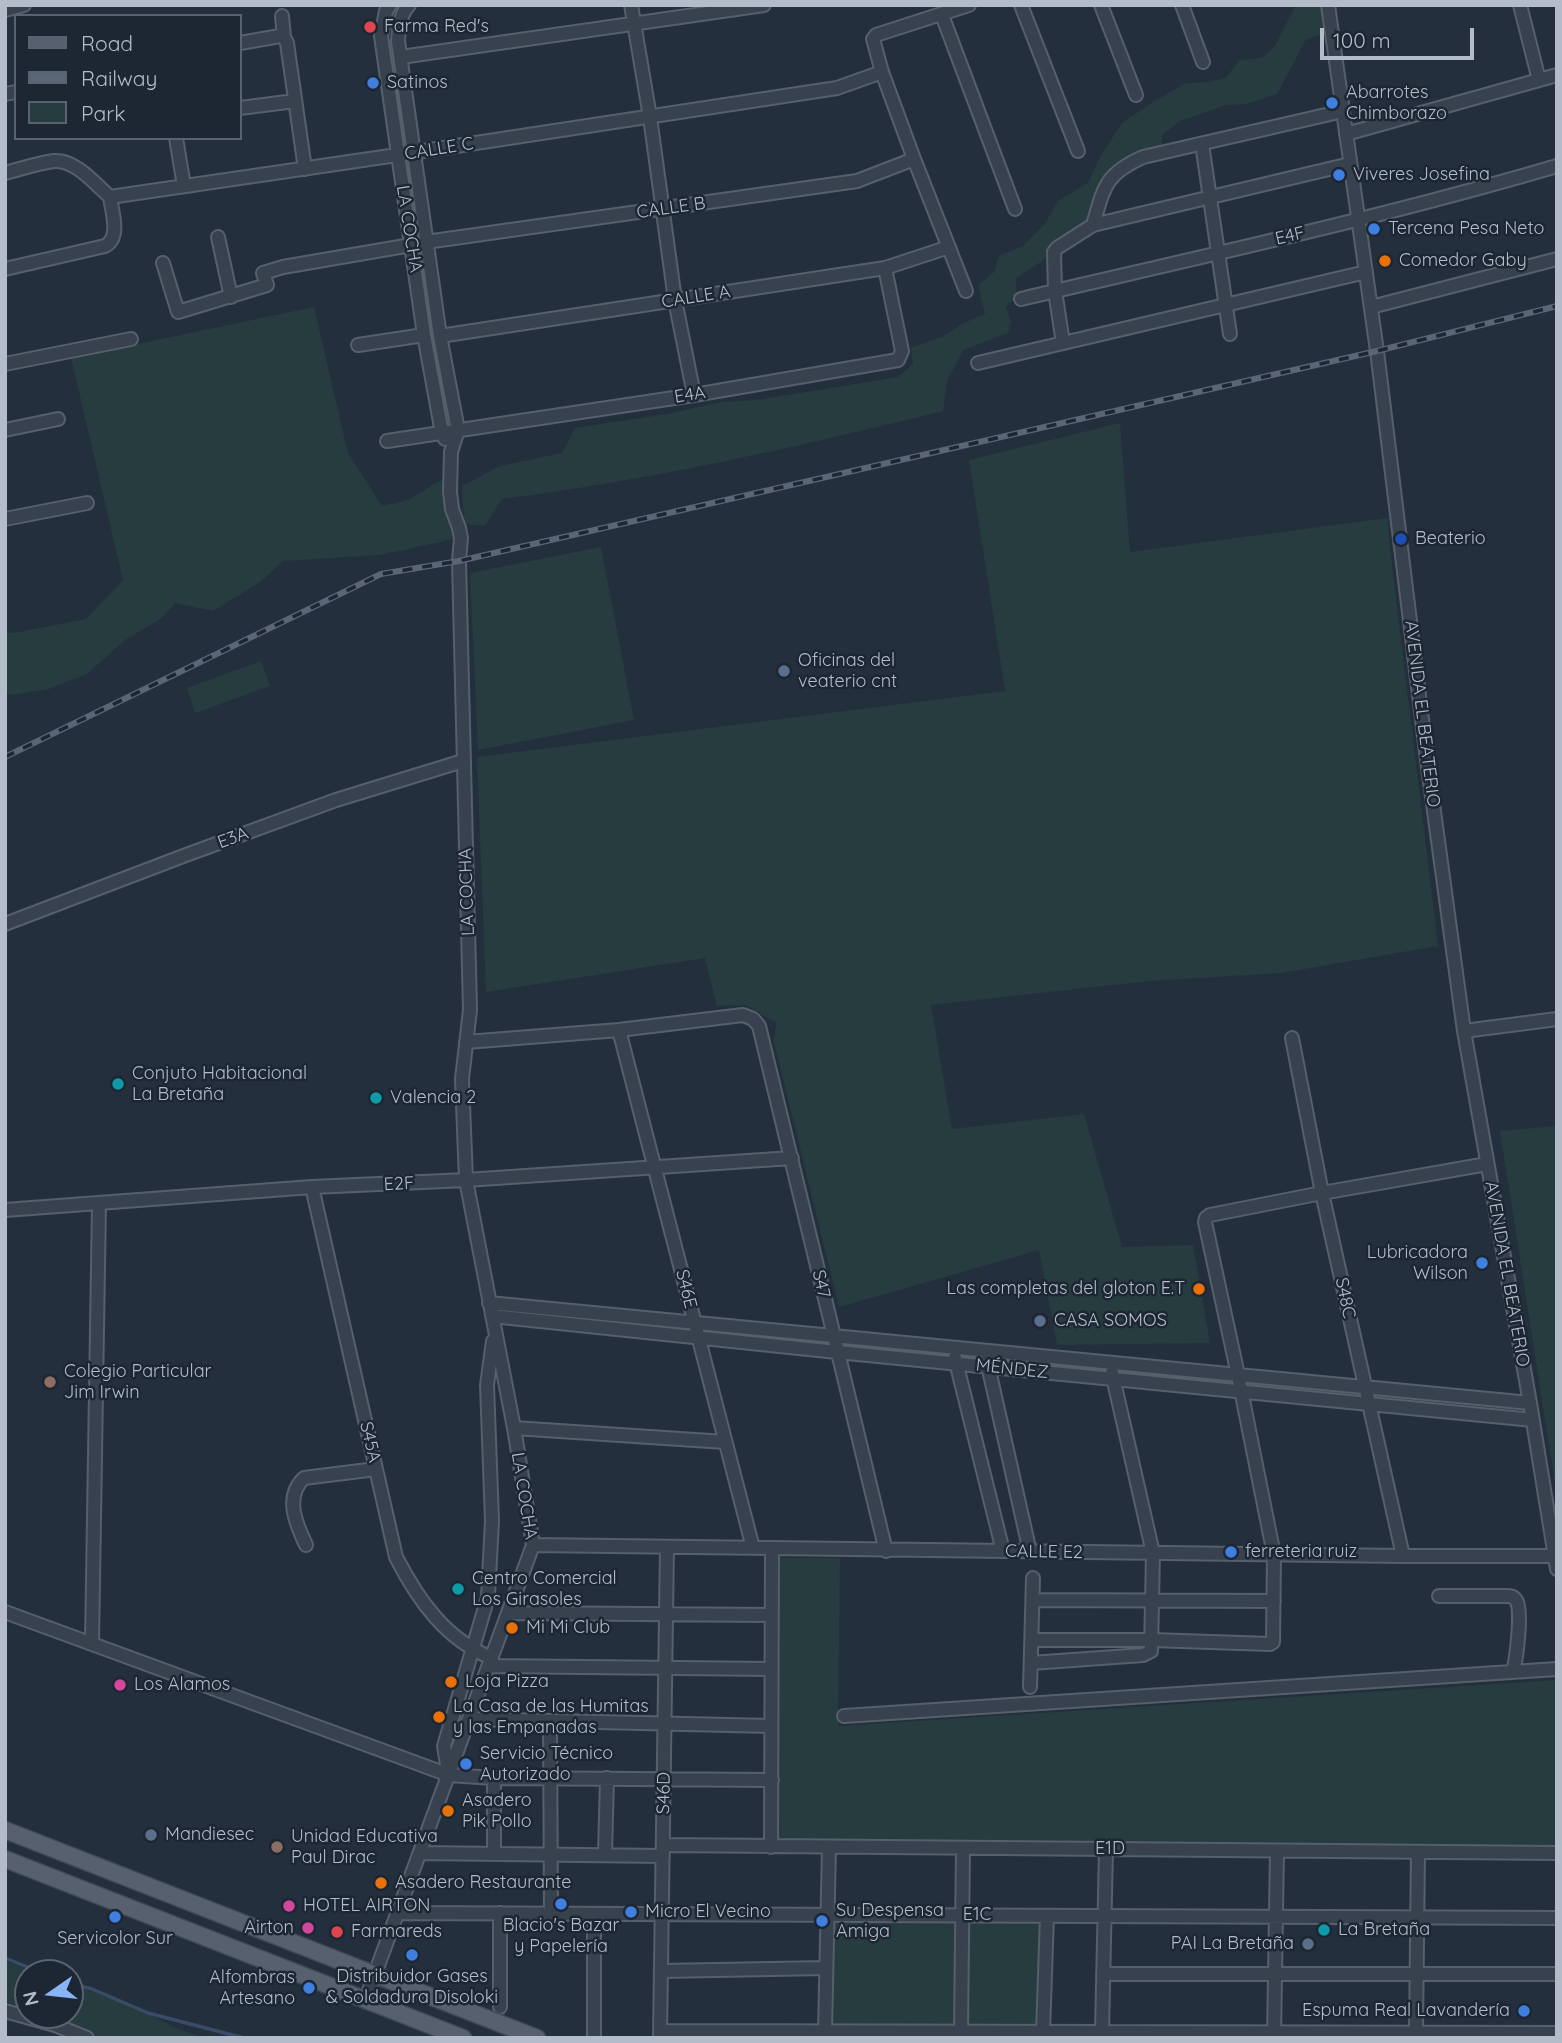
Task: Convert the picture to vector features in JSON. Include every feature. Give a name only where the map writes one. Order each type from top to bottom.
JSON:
[{"type":"main road","points":[[5,1830],[537,2038]]},
{"type":"main road","points":[[5,1859],[456,2037]]},
{"type":"street","points":[[5,10],[24,5]]},
{"type":"street","name":"LA COCHA","points":[[390,5],[386,11],[381,36],[397,155],[442,433],[452,452]]},
{"type":"street","name":"LA COCHA","points":[[365,2001],[533,1545],[514,1428],[466,1180],[461,1079],[470,1010],[459,561],[461,538],[450,492],[452,452],[458,430],[440,335],[398,41],[400,23],[409,5]]},
{"type":"street","points":[[631,5],[664,209],[675,300],[694,395]]},
{"type":"street","points":[[401,57],[764,5]]},
{"type":"street","points":[[966,291],[914,159],[882,72],[873,39],[876,35],[969,5]]},
{"type":"street","points":[[1021,5],[1078,151]]},
{"type":"street","points":[[1101,5],[1136,95]]},
{"type":"street","points":[[1182,5],[1203,62]]},
{"type":"street","points":[[1520,5],[1539,80]]},
{"type":"street","name":"AVENIDA EL BEATERIO","points":[[1329,12],[1371,307],[1464,1031],[1533,1420],[1551,1498],[1557,1569]]},
{"type":"street","points":[[942,15],[1015,209]]},
{"type":"street","points":[[282,16],[305,169]]},
{"type":"street","points":[[242,43],[285,37]]},
{"type":"street","name":"CALLE C","points":[[110,197],[837,88],[882,72]]},
{"type":"street","points":[[1346,134],[1557,75]]},
{"type":"street","points":[[242,108],[295,101]]},
{"type":"street","points":[[1093,225],[1104,189],[1124,166],[1143,157],[1343,111]]},
{"type":"street","points":[[176,140],[184,186]]},
{"type":"street","points":[[1202,144],[1230,334]]},
{"type":"street","name":"CALLE B","points":[[426,242],[857,181],[914,159]]},
{"type":"street","points":[[5,173],[56,161],[78,169],[110,197],[114,236],[111,243],[105,246],[5,269]]},
{"type":"street","points":[[1063,343],[1055,291],[1054,252],[1093,225],[1350,164]]},
{"type":"street","name":"E4F","points":[[1021,299],[1358,220],[1557,166]]},
{"type":"street","points":[[218,237],[230,297]]},
{"type":"street","points":[[163,263],[178,312],[267,285],[263,273],[283,267],[411,245]]},
{"type":"street","name":"CALLE A","points":[[440,335],[885,268],[949,247]]},
{"type":"street","points":[[1371,307],[1557,259]]},
{"type":"street","name":"E4A","points":[[387,442],[694,395],[898,360],[902,351],[885,268]]},
{"type":"street","points":[[978,363],[1366,272]]},
{"type":"street","points":[[358,345],[424,334]]},
{"type":"street","points":[[5,364],[131,339]]},
{"type":"street","points":[[5,430],[58,419]]},
{"type":"street","points":[[5,519],[87,503]]},
{"type":"street","name":"E3A","points":[[5,924],[324,805],[463,761]]},
{"type":"street","name":"S47","points":[[620,1030],[743,1015],[753,1019],[759,1026],[886,1551]]},
{"type":"street","points":[[1464,1031],[1557,1019]]},
{"type":"street","points":[[466,1042],[620,1030]]},
{"type":"street","name":"S46E","points":[[620,1030],[753,1548]]},
{"type":"street","name":"S48C","points":[[1292,1038],[1322,1193],[1403,1556]]},
{"type":"street","name":"E2F","points":[[5,1210],[792,1158]]},
{"type":"street","points":[[1032,1640],[1270,1644],[1275,1639],[1274,1555],[1206,1218],[1209,1215],[1322,1193],[1487,1164]]},
{"type":"street","name":"S45A","points":[[312,1188],[396,1557],[412,1588],[435,1619],[490,1662],[771,1669]]},
{"type":"street","points":[[92,1644],[99,1203]]},
{"type":"street","name":"MÉNDEZ","points":[[491,1310],[695,1323],[1530,1403]]},
{"type":"street","name":"MÉNDEZ","points":[[491,1310],[698,1338],[1533,1420]]},
{"type":"street","name":"LA COCHA","points":[[449,1775],[444,1746],[488,1597],[492,1521],[487,1385],[495,1331]]},
{"type":"street","points":[[953,1348],[1003,1551]]},
{"type":"street","points":[[985,1351],[1030,1552]]},
{"type":"street","points":[[1031,1663],[1143,1656],[1151,1651],[1153,1553],[1109,1363]]},
{"type":"street","points":[[514,1428],[725,1442]]},
{"type":"street","points":[[306,1545],[295,1522],[293,1502],[296,1486],[304,1478],[313,1476],[376,1469]]},
{"type":"street","name":"CALLE E2","points":[[533,1545],[886,1551],[1555,1556]]},
{"type":"street","name":"S46D","points":[[660,2035],[667,1547]]},
{"type":"street","points":[[771,1846],[772,1548]]},
{"type":"street","points":[[1030,1687],[1033,1578]]},
{"type":"street","points":[[1439,1596],[1506,1596],[1517,1600],[1517,1659],[1513,1672]]},
{"type":"street","points":[[1032,1600],[1274,1601]]},
{"type":"street","points":[[5,1612],[449,1775],[494,1778],[772,1780]]},
{"type":"street","points":[[508,1613],[772,1615]]},
{"type":"street","points":[[844,1716],[1557,1670]]},
{"type":"street","points":[[469,1719],[771,1727]]},
{"type":"street","points":[[550,1721],[551,1913]]},
{"type":"street","points":[[494,1778],[494,1854]]},
{"type":"street","points":[[605,1855],[607,1778]]},
{"type":"street","name":"E1D","points":[[420,1853],[605,1855],[771,1846],[1557,1853]]},
{"type":"street","points":[[825,2032],[829,1847]]},
{"type":"street","points":[[961,2032],[963,1848]]},
{"type":"street","points":[[1102,2032],[1106,1849]]},
{"type":"street","points":[[1274,2035],[1277,1850]]},
{"type":"street","points":[[1416,2033],[1418,1852]]},
{"type":"street","name":"E1C","points":[[398,1913],[1557,1918]]},
{"type":"street","points":[[500,1913],[500,2007]]},
{"type":"street","points":[[594,1913],[594,2038]]},
{"type":"street","points":[[1043,2032],[1047,1916]]},
{"type":"street","points":[[661,1971],[826,1968]]},
{"type":"street","points":[[1103,1974],[1557,1974]]},
{"type":"street","points":[[5,2011],[55,2031],[87,2038]]},
{"type":"street","points":[[660,2035],[825,2032],[1274,2035],[1557,2033]]},
{"type":"green space","points":[[1296,5],[1342,5],[1322,18],[1323,34],[1306,39],[1277,94],[1246,104],[1226,105],[1180,121],[1162,135],[1162,146],[1121,162],[1110,173],[1088,224],[1055,244],[1044,260],[1016,278],[1016,297],[1006,307],[1011,322],[1008,333],[963,350],[947,381],[943,411],[724,461],[502,499],[485,526],[464,524],[462,486],[500,466],[562,453],[575,428],[667,414],[721,402],[757,400],[898,377],[913,364],[911,348],[944,336],[985,314],[978,285],[994,272],[999,256],[1023,246],[1044,225],[1058,201],[1088,183],[1101,155],[1122,123],[1186,83],[1226,78],[1239,60],[1262,58],[1275,46]]},
{"type":"green space","points":[[314,307],[348,453],[382,506],[408,500],[441,480],[454,539],[380,555],[283,561],[260,582],[213,611],[175,603],[162,618],[125,640],[87,674],[49,689],[11,695],[5,693],[5,632],[14,633],[86,619],[123,580],[71,358]]},
{"type":"green space","points":[[1120,423],[1130,552],[1388,518],[1438,946],[1281,973],[1149,981],[931,1005],[952,1129],[1084,1114],[1122,1247],[1193,1245],[1210,1343],[1057,1345],[1039,1250],[839,1307],[774,1042],[776,1023],[746,1005],[717,1006],[705,958],[486,992],[477,757],[1005,691],[969,460]]},
{"type":"green space","points":[[601,547],[634,720],[478,750],[470,573]]},
{"type":"green space","points":[[261,661],[270,686],[195,713],[187,688]]},
{"type":"green space","points":[[1557,1126],[1557,1490],[1556,1490],[1500,1131]]},
{"type":"green space","points":[[777,1558],[840,1558],[838,1726],[1557,1680],[1557,1847],[776,1841]]},
{"type":"green space","points":[[835,1919],[959,1921],[958,2027],[833,2026]]},
{"type":"green space","points":[[967,1922],[1045,1922],[1040,2026],[967,2025]]},
{"type":"green space","points":[[5,1961],[14,1964],[14,2005],[5,2002]]},
{"type":"green space","points":[[84,1989],[121,2001],[183,2031],[207,2038],[101,2038],[79,2029],[84,2029]]},
{"type":"waterway","points":[[5,1958],[14,1962]]},
{"type":"waterway","points":[[84,1987],[148,2013],[244,2038]]},
{"type":"railway","points":[[5,757],[381,574],[459,561],[1377,351],[1557,306]]},
{"type":"place","name":"Farma Red's","points":[[370,27]]},
{"type":"place","name":"Satinos","points":[[373,83]]},
{"type":"place","name":"Abarrotes Chimborazo","points":[[1332,103]]},
{"type":"place","name":"Viveres Josefina","points":[[1339,175]]},
{"type":"place","name":"Tercena Pesa Neto","points":[[1374,229]]},
{"type":"place","name":"Comedor Gaby","points":[[1385,261]]},
{"type":"place","name":"Beaterio","points":[[1401,539]]},
{"type":"place","name":"Oficinas del veaterio cnt","points":[[784,671]]},
{"type":"place","name":"Conjuto Habitacional La Bretaña","points":[[118,1084]]},
{"type":"place","name":"Valencia 2","points":[[376,1098]]},
{"type":"place","name":"Lubricadora Wilson","points":[[1482,1263]]},
{"type":"place","name":"Las completas del gloton E.T","points":[[1199,1289]]},
{"type":"place","name":"CASA SOMOS","points":[[1040,1321]]},
{"type":"place","name":"Colegio Particular Jim Irwin","points":[[50,1382]]},
{"type":"place","name":"ferreteria ruiz","points":[[1231,1552]]},
{"type":"place","name":"Centro Comercial Los Girasoles","points":[[458,1589]]},
{"type":"place","name":"Mi Mi Club","points":[[512,1628]]},
{"type":"place","name":"Loja Pizza","points":[[451,1682]]},
{"type":"place","name":"Los Alamos","points":[[120,1685]]},
{"type":"place","name":"La Casa de las Humitas y las Empanadas","points":[[439,1717]]},
{"type":"place","name":"Servicio Técnico Autorizado","points":[[466,1764]]},
{"type":"place","name":"Asadero Pik Pollo","points":[[448,1811]]},
{"type":"place","name":"Mandiesec","points":[[151,1835]]},
{"type":"place","name":"Unidad Educativa Paul Dirac","points":[[277,1847]]},
{"type":"place","name":"Asadero Restaurante","points":[[381,1883]]},
{"type":"place","name":"Blacio's Bazar y Papelería","points":[[561,1904]]},
{"type":"place","name":"HOTEL AIRTON","points":[[289,1906]]},
{"type":"place","name":"Micro El Vecino","points":[[631,1912]]},
{"type":"place","name":"Servicolor Sur","points":[[115,1917]]},
{"type":"place","name":"Su Despensa Amiga","points":[[822,1921]]},
{"type":"place","name":"Airton","points":[[308,1928]]},
{"type":"place","name":"La Bretaña","points":[[1324,1930]]},
{"type":"place","name":"Farmareds","points":[[337,1932]]},
{"type":"place","name":"PAI La Bretaña","points":[[1308,1944]]},
{"type":"place","name":"Distribuidor Gases & Soldadura Disoloki","points":[[412,1955]]},
{"type":"place","name":"Alfombras Artesano","points":[[309,1988]]},
{"type":"place","name":"Espuma Real Lavandería","points":[[1524,2011]]}]
